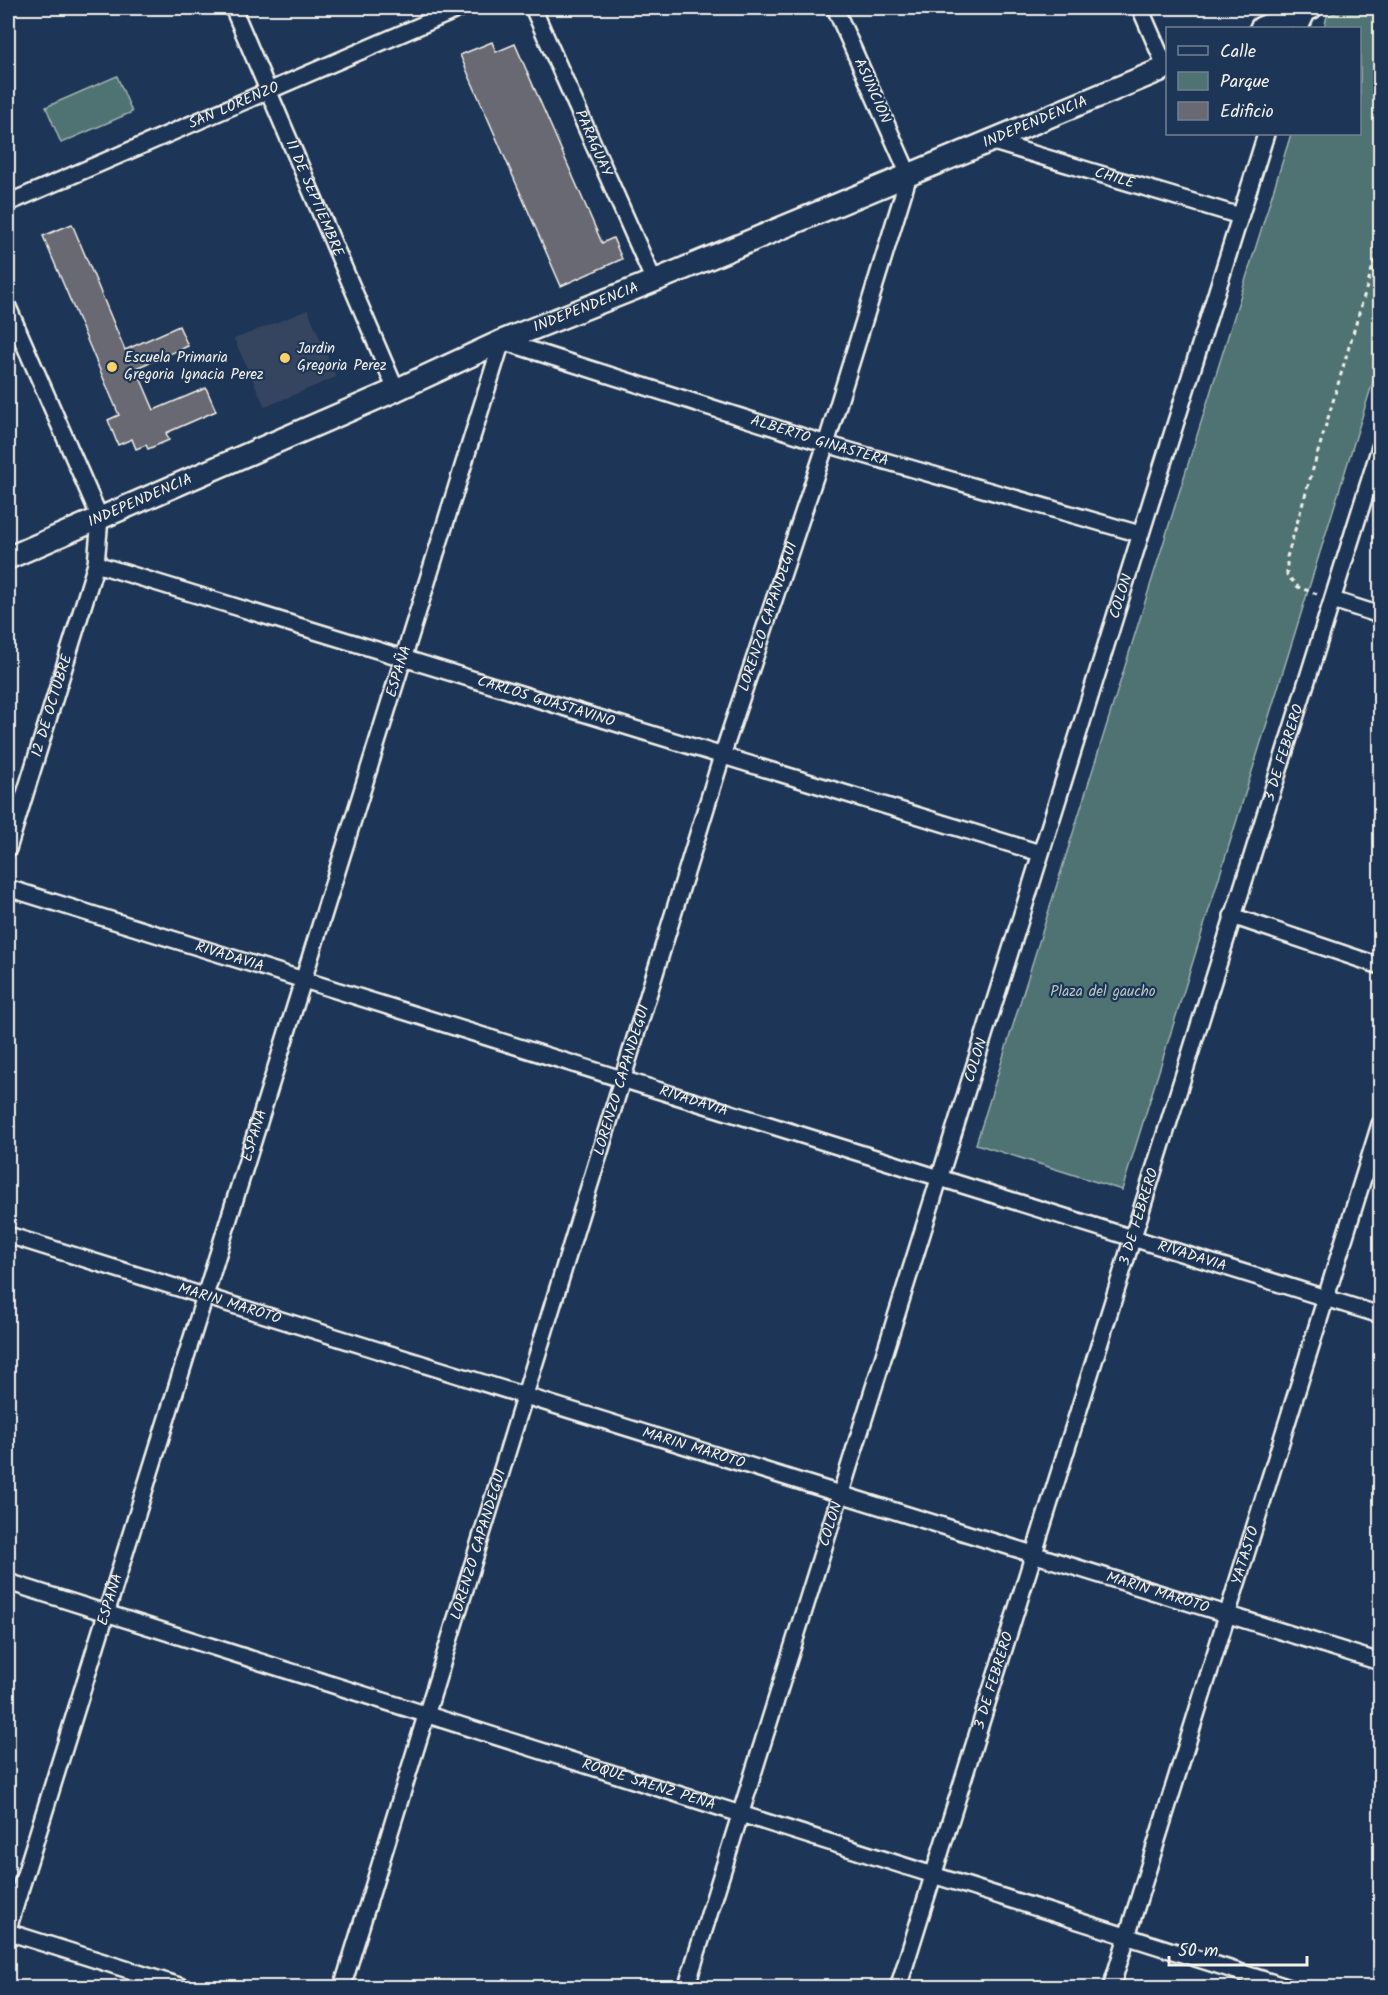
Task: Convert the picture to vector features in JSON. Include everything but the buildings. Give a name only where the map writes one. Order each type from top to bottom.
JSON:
[{"type":"main road","points":[[1263,27],[1310,8]]},
{"type":"main road","name":"INDEPENDENCIA","points":[[8,558],[502,342],[1166,68]]},
{"type":"street","name":"11 DE SEPTIEMBRE","points":[[233,8],[396,390]]},
{"type":"street","name":"SAN LORENZO","points":[[8,203],[461,8]]},
{"type":"street","name":"PARAGUAY","points":[[533,8],[654,281]]},
{"type":"street","name":"ASUNCION","points":[[835,8],[909,175]]},
{"type":"street","points":[[1140,8],[1166,66]]},
{"type":"street","points":[[1300,27],[1310,8]]},
{"type":"street","name":"COLON","points":[[686,1988],[1266,135]]},
{"type":"street","name":"CHILE","points":[[990,141],[1240,216]]},
{"type":"street","name":"LORENZO CAPANDEGUI","points":[[342,1988],[722,756],[826,444],[909,175]]},
{"type":"street","points":[[8,307],[100,518],[96,564]]},
{"type":"street","name":"ALBERTO GINASTERA","points":[[502,342],[826,444],[1140,534]]},
{"type":"street","name":"ESPAÑA","points":[[8,1930],[502,342]]},
{"type":"street","name":"3 DE FEBRERO","points":[[898,1988],[1380,447]]},
{"type":"street","name":"CARLOS GUASTAVINO","points":[[96,564],[1040,853]]},
{"type":"street","name":"12 DE OCTUBRE","points":[[8,849],[96,564]]},
{"type":"street","points":[[1333,600],[1380,615]]},
{"type":"street","name":"RIVADAVIA","points":[[8,888],[1380,1315]]},
{"type":"street","points":[[1232,916],[1380,966]]},
{"type":"street","name":"YATASTO","points":[[1111,1988],[1380,1124]]},
{"type":"street","name":"MARIN MAROTO","points":[[8,1235],[1380,1662]]},
{"type":"street","name":"ROQUE SAENZ PEÑA","points":[[8,1582],[1290,1988]]},
{"type":"street","points":[[8,1930],[186,1988]]},
{"type":"path","points":[[1333,600],[1298,587],[1287,574],[1287,557],[1380,242]]},
{"type":"shaded area","name":"Jardin Gregoria Perez","points":[[308,310],[336,377],[265,407],[234,339]]},
{"type":"green space","name":"Plaza del gaucho","points":[[1347,8],[1380,8],[1380,359],[1122,1190],[976,1144],[1291,135],[1361,135],[1361,27],[1324,27],[1327,16]]},
{"type":"green space","points":[[117,76],[132,112],[61,143],[46,107]]},
{"type":"place","name":"Jardin Gregoria Perez","points":[[285,358]]},
{"type":"place","name":"Escuela Primaria Gregoria Ignacia Perez","points":[[112,367]]}]
